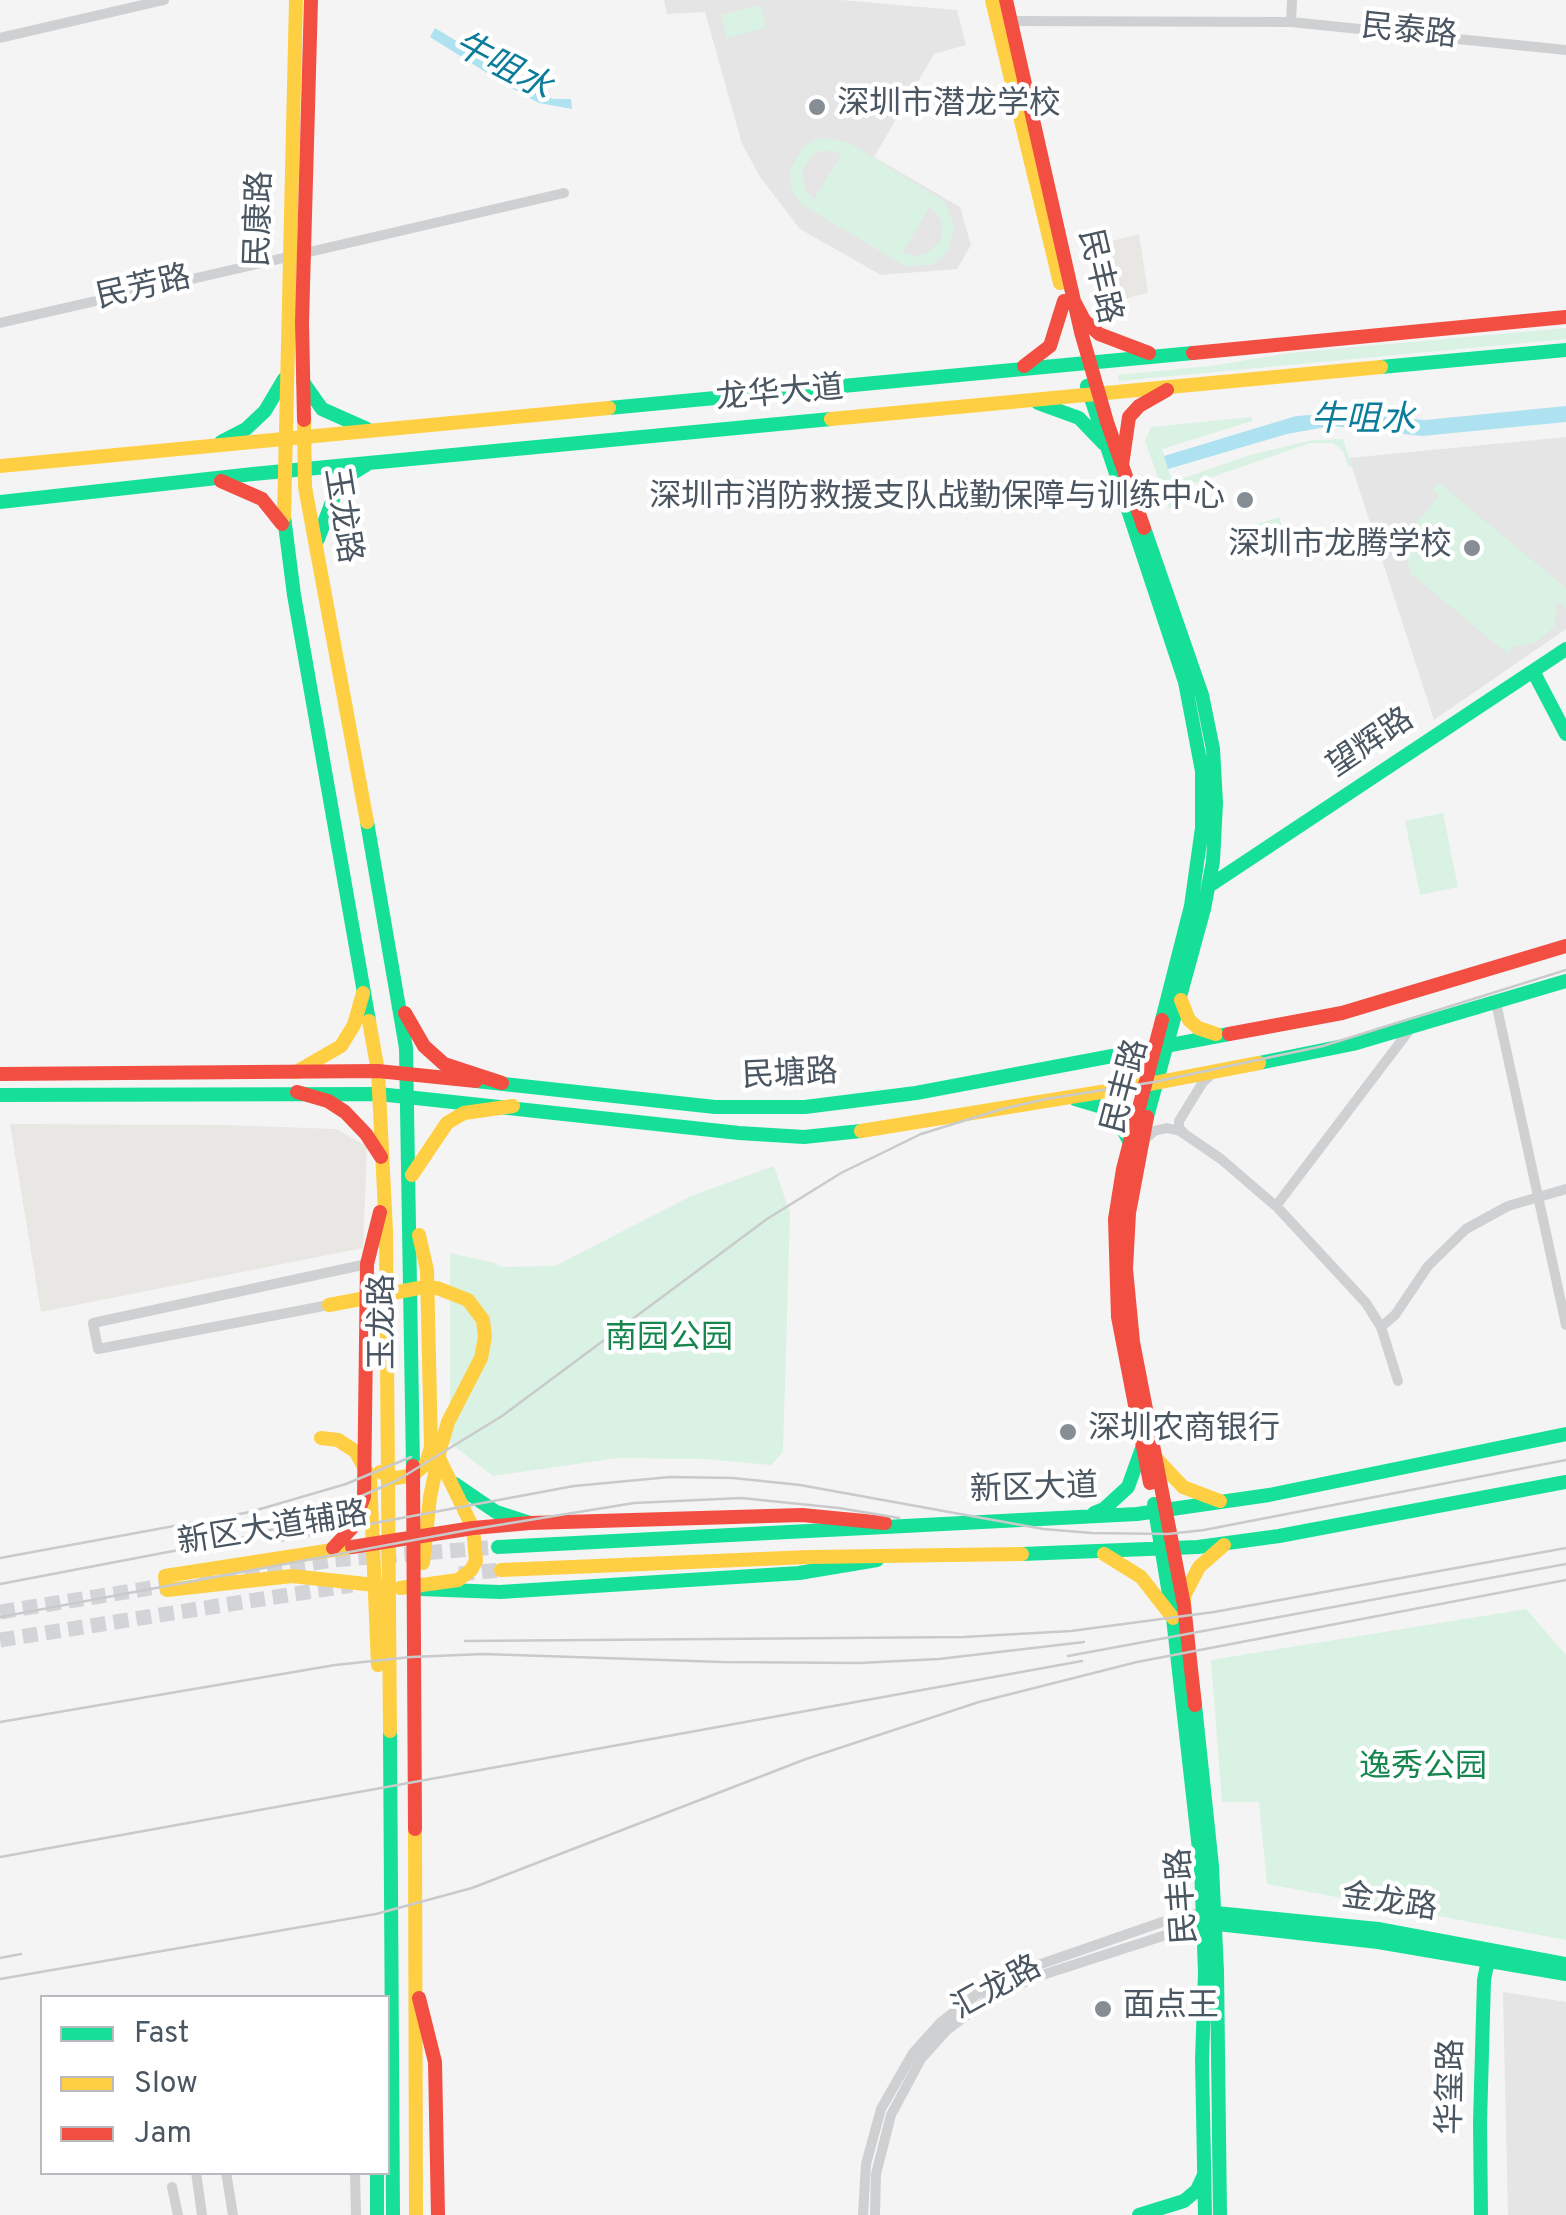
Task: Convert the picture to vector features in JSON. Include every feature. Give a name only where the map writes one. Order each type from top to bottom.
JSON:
[{"type":"main road","name":"民康路","points":[[285,440],[296,0]]},
{"type":"main road","name":"民康路","points":[[302,438],[311,0]]},
{"type":"main road","name":"民丰路","points":[[992,0],[1104,444],[1185,682],[1202,770],[1204,800],[1198,868],[1161,1045],[1135,1142],[1126,1269],[1148,1453],[1184,1605],[1209,1917],[1220,2215]]},
{"type":"main road","name":"民丰路","points":[[1006,0],[1069,301]]},
{"type":"main road","points":[[1014,370],[1034,361],[1050,346],[1069,301],[1099,334],[1134,350],[1162,356]]},
{"type":"main road","name":"龙华大道","points":[[0,466],[1566,318]]},
{"type":"main road","name":"龙华大道","points":[[0,502],[1566,350]]},
{"type":"main road","points":[[209,447],[246,429],[264,413],[287,370]]},
{"type":"main road","points":[[302,377],[322,409],[375,431]]},
{"type":"main road","points":[[1122,465],[1125,427],[1130,415],[1174,386]]},
{"type":"main road","name":"民丰路","points":[[1094,394],[1122,465],[1209,724],[1216,803],[1209,886],[1180,997],[1161,1045]]},
{"type":"main road","points":[[1024,401],[1079,418],[1092,427],[1104,444]]},
{"type":"main road","name":"玉龙路","points":[[302,438],[303,470],[382,900],[410,1095],[416,2215]]},
{"type":"main road","name":"玉龙路","points":[[285,440],[286,536],[294,595],[380,1094],[387,1318],[389,1995]]},
{"type":"main road","points":[[316,548],[335,494],[354,473],[371,463]]},
{"type":"main road","points":[[208,479],[240,487],[262,499],[277,515],[286,536]]},
{"type":"main road","points":[[294,595],[323,590]]},
{"type":"main road","name":"望辉路","points":[[1209,886],[1566,649]]},
{"type":"main road","points":[[1533,671],[1566,734]]},
{"type":"main road","name":"民塘路","points":[[0,1074],[408,1073],[715,1107],[804,1107],[916,1093],[1342,1013],[1566,946]]},
{"type":"main road","name":"民塘路","points":[[0,1095],[410,1095],[804,1137],[884,1128],[1151,1084],[1353,1044],[1566,982]]},
{"type":"main road","points":[[296,1072],[330,1054],[348,1038],[364,984]]},
{"type":"main road","points":[[395,993],[416,1034],[434,1056],[458,1070],[502,1083]]},
{"type":"main road","points":[[1180,997],[1189,1020],[1198,1028],[1214,1034],[1232,1034]]},
{"type":"main road","points":[[370,1020],[400,1018]]},
{"type":"main road","points":[[255,1074],[255,1092]]},
{"type":"main road","points":[[297,1092],[328,1101],[345,1112],[381,1154],[410,1148]]},
{"type":"main road","points":[[1065,1098],[1102,1107],[1116,1116],[1135,1142]]},
{"type":"main road","points":[[410,1179],[447,1123],[464,1113],[513,1106]]},
{"type":"main road","points":[[334,1548],[352,1528],[364,1496],[367,1264],[383,1198]]},
{"type":"main road","points":[[367,1450],[380,1472],[404,1478],[426,1464],[431,1439],[427,1270],[412,1202]]},
{"type":"main road","points":[[329,1306],[418,1288],[438,1288],[468,1300],[482,1320],[484,1348],[444,1434],[430,1497],[415,1677]]},
{"type":"main road","name":"新区大道","points":[[498,1546],[1161,1512],[1566,1434]]},
{"type":"main road","points":[[321,1438],[338,1440],[355,1451],[370,1477],[379,1700],[388,1782]]},
{"type":"main road","points":[[400,1588],[448,1584],[464,1577],[476,1561],[472,1528],[431,1439]]},
{"type":"main road","points":[[1085,1516],[1120,1498],[1148,1453],[1190,1492],[1228,1502]]},
{"type":"main road","points":[[446,1474],[484,1505],[530,1523]]},
{"type":"main road","name":"新区大道","points":[[501,1570],[1168,1549],[1226,1543],[1566,1482]]},
{"type":"main road","name":"新区大道辅路","points":[[901,1524],[802,1515],[530,1523],[472,1528],[164,1576],[167,1590],[292,1576],[400,1588],[500,1592],[799,1574],[901,1556]]},
{"type":"main road","points":[[1184,1605],[1193,1576],[1226,1543]]},
{"type":"main road","name":"民丰路","points":[[1168,1549],[1209,1917],[1205,2215]]},
{"type":"main road","points":[[1095,1552],[1118,1560],[1141,1577],[1173,1618]]},
{"type":"main road","name":"金龙路","points":[[1209,1917],[1566,1974]]},
{"type":"main road","name":"金龙路","points":[[1209,1917],[1378,1930],[1566,1964]]},
{"type":"main road","name":"华玺路","points":[[1481,2215],[1484,1974],[1488,1960]]},
{"type":"main road","points":[[385,1995],[389,1972]]},
{"type":"main road","points":[[416,1975],[435,2062],[438,2215]]},
{"type":"main road","name":"玉龙路","points":[[390,2033],[393,2215]]},
{"type":"main road","points":[[376,2175],[377,2215]]},
{"type":"main road","points":[[1139,2215],[1184,2201],[1197,2190],[1204,2175]]},
{"type":"street","points":[[0,38],[164,0]]},
{"type":"street","points":[[1291,22],[1292,0]]},
{"type":"street","name":"民泰路","points":[[1011,22],[1291,22],[1566,50]]},
{"type":"street","points":[[304,253],[564,193]]},
{"type":"street","name":"民芳路","points":[[0,323],[288,257]]},
{"type":"street","points":[[1496,1002],[1566,1325]]},
{"type":"street","points":[[1276,1206],[1411,1028]]},
{"type":"street","points":[[1216,1071],[1203,1082],[1179,1120],[1179,1128],[1276,1206],[1366,1303],[1381,1327],[1398,1381]]},
{"type":"street","points":[[1135,1142],[1163,1129],[1184,1133]]},
{"type":"street","points":[[1381,1327],[1395,1315],[1428,1266],[1466,1230],[1502,1208],[1566,1188]]},
{"type":"street","points":[[329,1306],[98,1349],[93,1323],[367,1264]]},
{"type":"street","name":"汇龙路","points":[[863,2215],[866,2164],[881,2109],[913,2053],[940,2023],[977,1994],[1018,1972],[1168,1920],[1209,1917]]},
{"type":"street","name":"汇龙路","points":[[875,2215],[876,2174],[891,2115],[921,2059],[947,2030],[986,2001],[1032,1978],[1209,1917]]},
{"type":"street","points":[[196,2175],[202,2215]]},
{"type":"street","points":[[226,2175],[233,2215]]},
{"type":"street","points":[[355,2175],[356,2215]]},
{"type":"street","points":[[172,2187],[178,2215]]},
{"type":"shaded area","name":"深圳市潜龙学校","points":[[664,0],[841,0],[957,10],[966,45],[934,54],[874,157],[960,207],[971,245],[957,269],[881,275],[800,229],[760,177],[742,144],[705,12],[667,14]]},
{"type":"shaded area","points":[[1139,234],[1148,293],[1106,303],[1092,246]]},
{"type":"shaded area","name":"深圳市龙腾学校","points":[[1566,437],[1566,629],[1434,720],[1349,458]]},
{"type":"shaded area","points":[[10,1124],[336,1129],[367,1146],[363,1248],[41,1312]]},
{"type":"shaded area","points":[[1503,1992],[1566,2002],[1566,2215],[1508,2215]]},
{"type":"green space","points":[[761,5],[766,28],[727,38],[721,15]]},
{"type":"green space","points":[[821,138],[848,142],[944,201],[955,226],[947,253],[932,265],[905,266],[801,204],[791,188],[790,170],[804,146]],"holes":[[[824,150],[842,154],[814,199],[805,190],[802,172],[812,155]],[[930,206],[942,221],[941,240],[927,253],[915,256],[903,252]]]},
{"type":"green space","points":[[1566,328],[1566,339],[1119,381],[1118,375],[1290,353]]},
{"type":"green space","points":[[1252,417],[1252,421],[1162,449],[1170,475],[1181,479],[1250,455],[1313,440],[1343,439],[1352,467],[1333,443],[1310,443],[1184,487],[1177,507],[1169,508],[1145,441],[1151,427]]},
{"type":"green space","points":[[1439,483],[1566,588],[1566,608],[1557,601],[1554,627],[1535,643],[1513,647],[1508,654],[1409,572],[1403,540],[1439,496],[1433,490]]},
{"type":"green space","points":[[1279,517],[1288,545],[1242,560],[1233,532]]},
{"type":"green space","points":[[1443,813],[1458,887],[1420,895],[1405,821]]},
{"type":"green space","name":"南园公园","points":[[774,1166],[790,1213],[783,1452],[771,1465],[618,1458],[493,1476],[450,1443],[450,1253],[501,1267],[555,1266],[691,1196]]},
{"type":"green space","name":"逸秀公园","points":[[1526,1609],[1566,1655],[1566,1940],[1267,1884],[1259,1802],[1222,1802],[1211,1660]]},
{"type":"water","name":"牛咀水","points":[[435,28],[553,99],[571,99],[572,109],[539,103],[506,85],[430,37]]},
{"type":"water","name":"牛咀水","points":[[1566,406],[1566,422],[1422,436],[1332,426],[1287,434],[1168,469],[1164,456],[1296,416],[1340,413],[1425,420]]},
{"type":"tunnel","points":[[199,1580],[334,1560],[498,1547]]},
{"type":"tunnel","points":[[459,1574],[501,1570]]},
{"type":"tunnel","points":[[0,1612],[176,1584]]},
{"type":"tunnel","points":[[0,1640],[352,1585]]},
{"type":"railway","points":[[0,1584],[252,1536],[322,1513],[396,1481],[502,1416],[767,1219],[841,1173],[921,1134],[1046,1099],[1154,1082],[1323,1046],[1566,970]]},
{"type":"railway","points":[[0,1558],[250,1512],[346,1484],[411,1457]]},
{"type":"railway","points":[[278,1541],[574,1486],[670,1477],[800,1485],[1043,1529],[1168,1534],[1566,1460]]},
{"type":"railway","points":[[0,1617],[634,1503],[741,1498],[899,1518]]},
{"type":"railway","points":[[465,1641],[964,1637],[1071,1631],[1214,1612],[1566,1548]]},
{"type":"railway","points":[[1068,1656],[1566,1564]]},
{"type":"railway","points":[[0,1979],[376,1914],[472,1888],[806,1759],[979,1702],[1137,1662],[1566,1580]]},
{"type":"railway","points":[[0,1722],[335,1665],[411,1657],[484,1654],[859,1663],[939,1659],[1084,1642]]},
{"type":"railway","points":[[0,1857],[1082,1661]]},
{"type":"railway","points":[[0,1958],[21,1954]]},
{"type":"traffic: fast","points":[[1381,367],[1566,350]]},
{"type":"traffic: fast","points":[[609,408],[1193,353]]},
{"type":"traffic: fast","points":[[221,442],[246,429],[265,411],[284,379]]},
{"type":"traffic: fast","points":[[303,382],[322,409],[367,429]]},
{"type":"traffic: fast","points":[[1087,386],[1185,682],[1202,771],[1202,828],[1191,906],[1162,1020]]},
{"type":"traffic: fast","points":[[1038,403],[1079,418],[1104,444]]},
{"type":"traffic: fast","points":[[0,502],[831,419]]},
{"type":"traffic: fast","points":[[318,539],[335,494],[353,473],[366,465]]},
{"type":"traffic: fast","points":[[284,517],[294,595],[369,1021]]},
{"type":"traffic: fast","points":[[1144,528],[1202,695],[1213,749],[1216,803],[1213,861],[1204,909],[1147,1117]]},
{"type":"traffic: fast","points":[[1209,886],[1566,649]]},
{"type":"traffic: fast","points":[[1533,671],[1566,734]]},
{"type":"traffic: fast","points":[[367,822],[406,1048],[413,1466]]},
{"type":"traffic: fast","points":[[1259,1063],[1353,1044],[1566,981]]},
{"type":"traffic: fast","points":[[476,1081],[715,1107],[805,1107],[916,1093],[1229,1034]]},
{"type":"traffic: fast","points":[[0,1095],[379,1094],[739,1133],[804,1137],[861,1131]]},
{"type":"traffic: fast","points":[[1075,1099],[1116,1116],[1129,1141]]},
{"type":"traffic: fast","points":[[498,1547],[1137,1514],[1269,1495],[1566,1434]]},
{"type":"traffic: fast","points":[[1094,1513],[1128,1487],[1142,1448]]},
{"type":"traffic: fast","points":[[1022,1554],[1198,1547],[1279,1536],[1566,1482]]},
{"type":"traffic: fast","points":[[455,1484],[496,1512],[530,1523]]},
{"type":"traffic: fast","points":[[1154,1504],[1173,1618],[1201,1867],[1205,2215]]},
{"type":"traffic: fast","points":[[420,1589],[500,1592],[799,1573],[877,1560]]},
{"type":"traffic: fast","points":[[1195,1705],[1212,1866],[1220,2215]]},
{"type":"traffic: fast","points":[[390,1731],[393,2215]]},
{"type":"traffic: fast","points":[[1206,1912],[1378,1929],[1566,1964]]},
{"type":"traffic: fast","points":[[1209,1923],[1378,1942],[1566,1974]]},
{"type":"traffic: fast","points":[[1481,2215],[1480,2123],[1484,1980],[1488,1960]]},
{"type":"traffic: fast","points":[[377,2175],[377,2215]]},
{"type":"traffic: fast","points":[[1139,2215],[1184,2201],[1197,2190],[1204,2175]]},
{"type":"traffic: slow","points":[[284,517],[296,0]]},
{"type":"traffic: slow","points":[[992,0],[1060,283]]},
{"type":"traffic: slow","points":[[831,419],[1381,367]]},
{"type":"traffic: slow","points":[[0,466],[609,408]]},
{"type":"traffic: slow","points":[[304,420],[305,487],[367,822]]},
{"type":"traffic: slow","points":[[296,1072],[341,1046],[354,1025],[363,993]]},
{"type":"traffic: slow","points":[[1181,1000],[1189,1020],[1216,1034]]},
{"type":"traffic: slow","points":[[369,1021],[378,1071],[386,1231],[390,1731]]},
{"type":"traffic: slow","points":[[861,1131],[1259,1063]]},
{"type":"traffic: slow","points":[[412,1175],[447,1123],[464,1113],[513,1106]]},
{"type":"traffic: slow","points":[[380,1472],[396,1478],[413,1475],[426,1464],[431,1447],[427,1270],[419,1235]]},
{"type":"traffic: slow","points":[[329,1305],[437,1288],[468,1300],[483,1320],[481,1358],[448,1422],[441,1446],[430,1497],[423,1563]]},
{"type":"traffic: slow","points":[[321,1438],[338,1440],[355,1451],[370,1477],[378,1665]]},
{"type":"traffic: slow","points":[[400,1588],[458,1580],[476,1561],[473,1528],[437,1454]]},
{"type":"traffic: slow","points":[[1155,1457],[1183,1487],[1220,1501]]},
{"type":"traffic: slow","points":[[1184,1605],[1184,1596],[1199,1567],[1224,1545]]},
{"type":"traffic: slow","points":[[352,1547],[165,1576],[167,1590],[292,1576],[384,1586]]},
{"type":"traffic: slow","points":[[501,1570],[809,1557],[1022,1554]]},
{"type":"traffic: slow","points":[[1104,1554],[1141,1577],[1173,1618]]},
{"type":"traffic: slow","points":[[415,1829],[416,2215]]},
{"type":"traffic: jam","points":[[304,420],[302,322],[311,0]]},
{"type":"traffic: jam","points":[[1006,0],[1081,332],[1144,528]]},
{"type":"traffic: jam","points":[[1024,366],[1050,346],[1064,301]]},
{"type":"traffic: jam","points":[[1074,301],[1084,320],[1099,334],[1149,353]]},
{"type":"traffic: jam","points":[[1193,353],[1566,317]]},
{"type":"traffic: jam","points":[[1122,465],[1129,417],[1139,406],[1167,390]]},
{"type":"traffic: jam","points":[[221,481],[262,499],[282,524]]},
{"type":"traffic: jam","points":[[1229,1034],[1342,1013],[1566,946]]},
{"type":"traffic: jam","points":[[405,1013],[424,1046],[444,1064],[502,1083]]},
{"type":"traffic: jam","points":[[1150,1483],[1118,1317],[1115,1219],[1123,1169],[1162,1020]]},
{"type":"traffic: jam","points":[[0,1074],[378,1071],[476,1081]]},
{"type":"traffic: jam","points":[[297,1092],[328,1101],[345,1112],[381,1157]]},
{"type":"traffic: jam","points":[[1147,1117],[1129,1213],[1126,1269],[1133,1342],[1184,1605],[1195,1705]]},
{"type":"traffic: jam","points":[[333,1548],[351,1529],[364,1497],[367,1264],[380,1212]]},
{"type":"traffic: jam","points":[[413,1466],[415,1829]]},
{"type":"traffic: jam","points":[[352,1547],[530,1523],[802,1515],[885,1523]]},
{"type":"traffic: jam","points":[[419,1998],[435,2062],[438,2215]]},
{"type":"place","name":"深圳市潜龙学校","points":[[817,107]]},
{"type":"place","name":"深圳市消防救援支队战勤保障与训练中心","points":[[1245,500]]},
{"type":"place","name":"深圳市龙腾学校","points":[[1472,548]]},
{"type":"place","name":"深圳农商银行","points":[[1068,1432]]},
{"type":"place","name":"面点王","points":[[1103,2009]]}]
